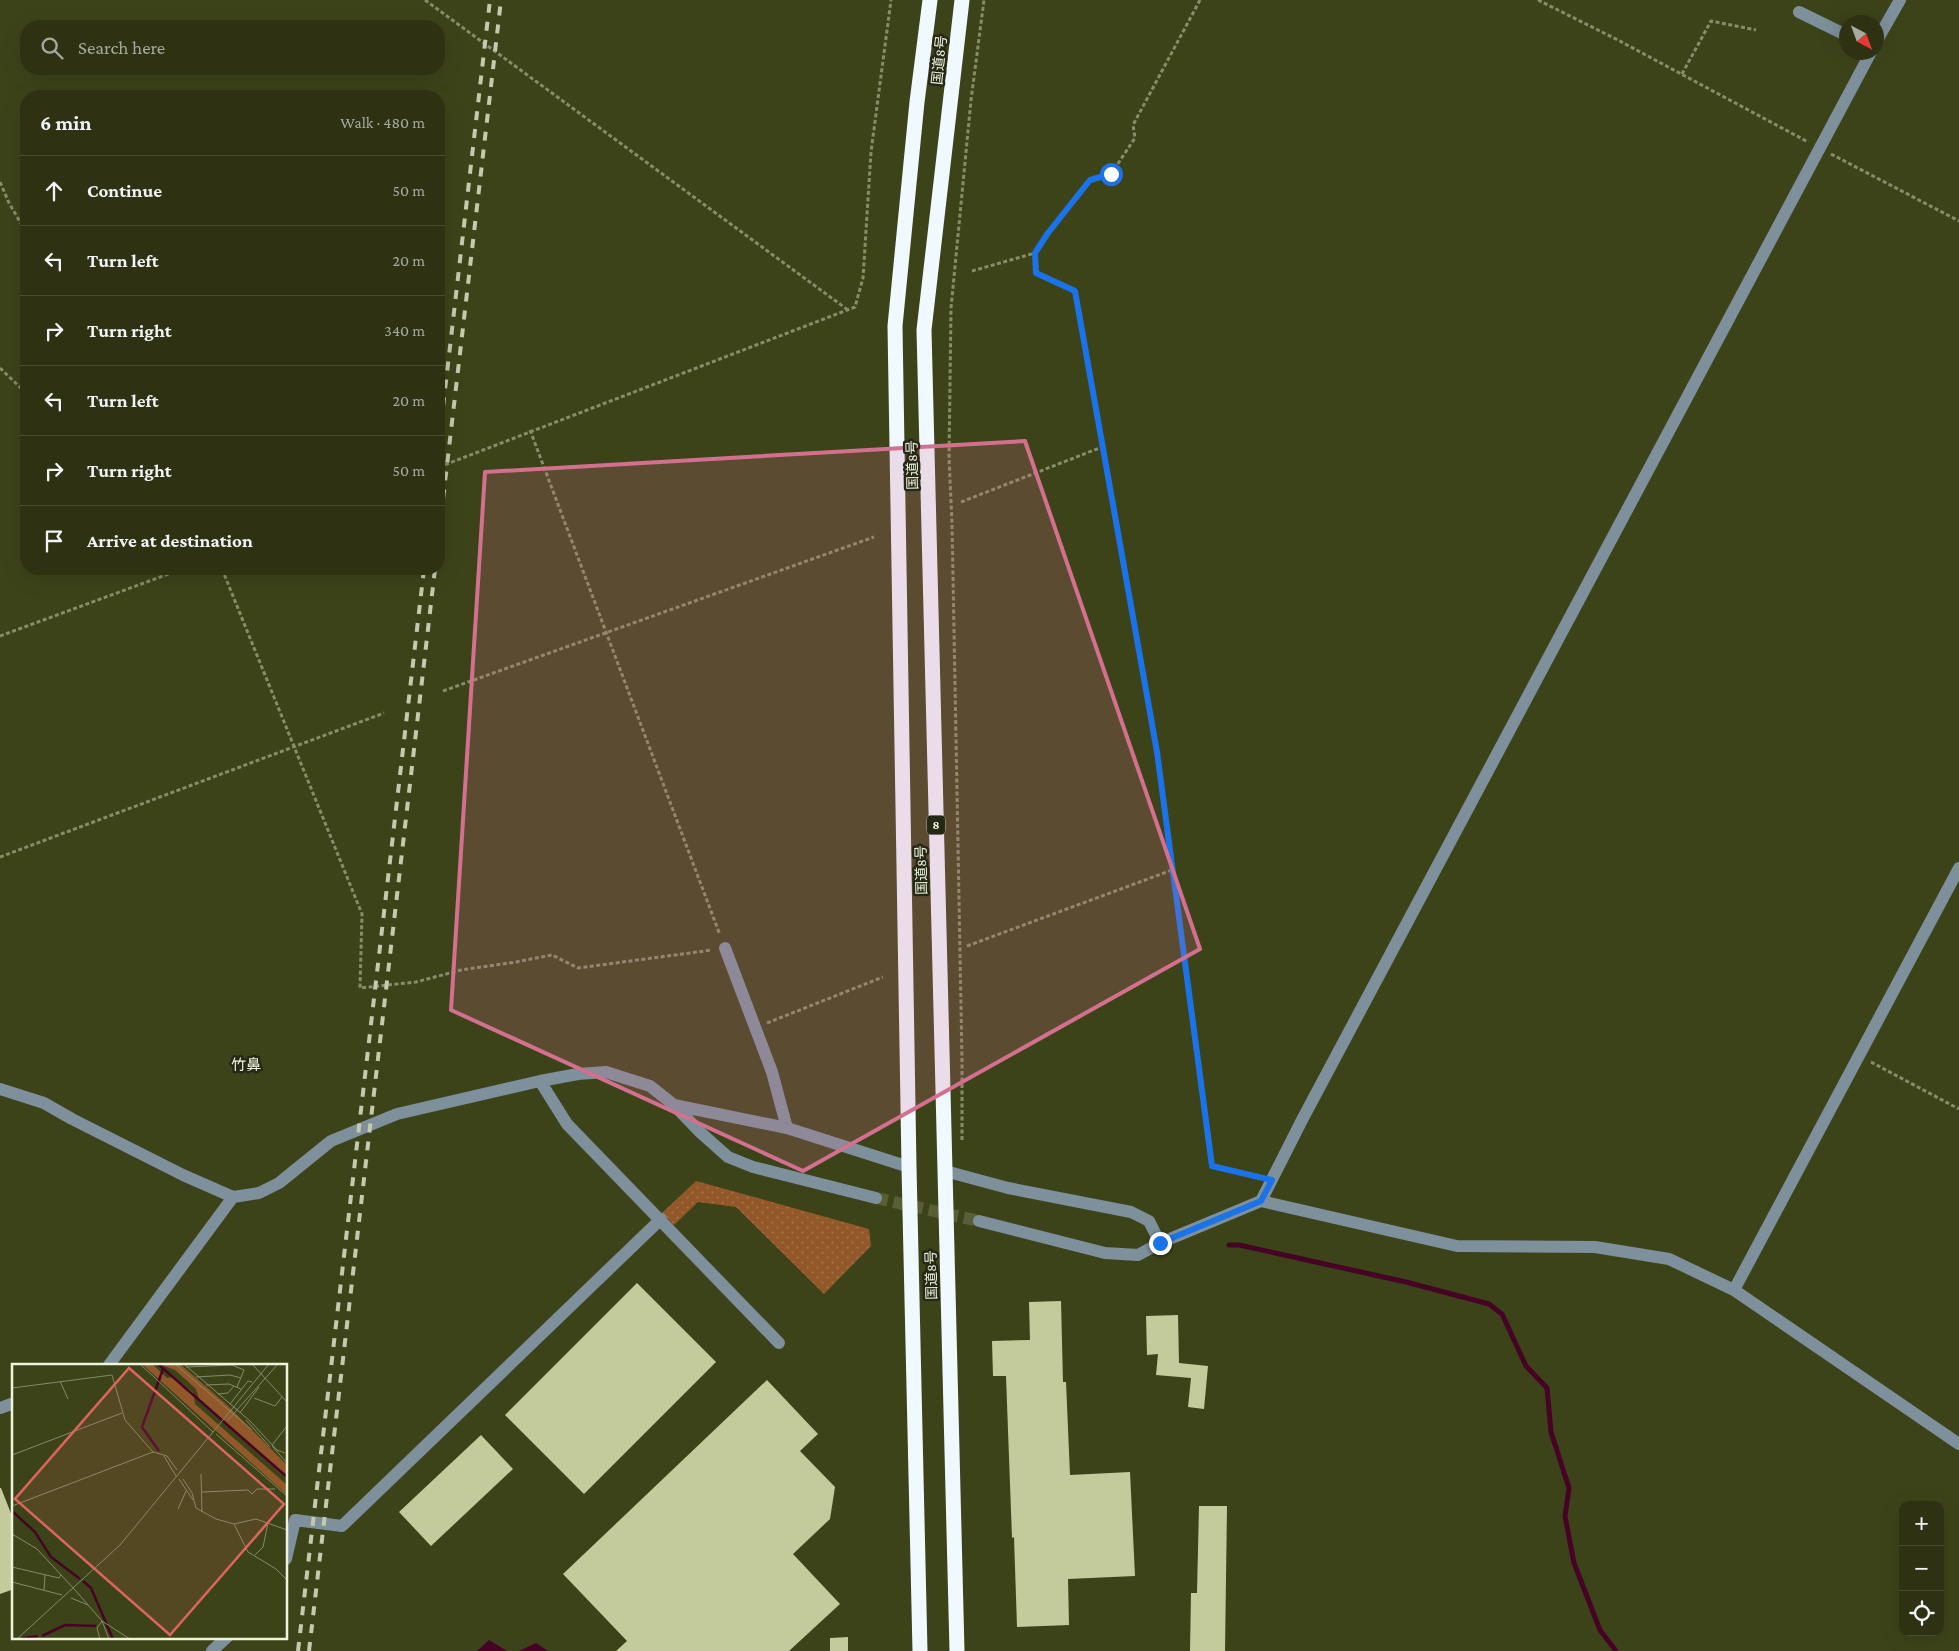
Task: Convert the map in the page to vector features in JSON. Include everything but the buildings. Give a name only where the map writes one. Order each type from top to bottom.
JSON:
[{"type":"highway","name":"国道8号","points":[[920,1651],[909,1167],[895,326],[930,0]]},
{"type":"highway","name":"国道8号","points":[[957,1651],[924,330],[962,0]]},
{"type":"street","points":[[1884,28],[1900,0]]},
{"type":"street","points":[[1799,12],[1839,32]]},
{"type":"street","points":[[1261,1201],[1818,148],[1867,60]]},
{"type":"street","points":[[1734,1290],[1959,868]]},
{"type":"street","points":[[725,948],[772,1072],[787,1128]]},
{"type":"street","points":[[0,1090],[44,1103],[183,1175],[233,1197],[259,1193],[279,1184],[331,1141],[397,1114],[540,1081],[578,1074],[606,1072],[650,1086],[674,1105],[728,1157],[753,1167],[876,1198]]},
{"type":"street","points":[[540,1081],[567,1124],[779,1343]]},
{"type":"street","points":[[674,1105],[787,1128],[909,1167]]},
{"type":"street","points":[[945,1171],[1008,1188],[1131,1212],[1149,1221],[1160,1243]]},
{"type":"street","points":[[111,1364],[233,1197]]},
{"type":"street","points":[[979,1221],[1105,1253],[1138,1255],[1160,1243],[1261,1201],[1456,1246],[1594,1247],[1668,1259],[1734,1290],[1959,1444]]},
{"type":"street","points":[[288,1550],[295,1520],[342,1526],[661,1219]]},
{"type":"street","points":[[0,1408],[12,1404]]},
{"type":"street","points":[[212,1651],[225,1638]]},
{"type":"path","points":[[425,0],[848,310]]},
{"type":"path","points":[[445,465],[530,430],[855,307],[863,278],[871,152],[891,0]]},
{"type":"path","points":[[962,1147],[952,523],[949,458],[951,308],[971,100],[984,0]]},
{"type":"path","points":[[1200,0],[1133,125],[1134,138],[1111,174],[1090,180],[1048,233],[1035,253],[1036,273],[1075,291],[1102,447],[1126,569],[1136,638],[1157,752],[1212,1166],[1272,1180]]},
{"type":"path","points":[[1538,0],[1959,221]]},
{"type":"path","points":[[1682,74],[1711,21],[1756,30]]},
{"type":"path","points":[[0,182],[20,222]]},
{"type":"path","points":[[972,271],[1035,253]]},
{"type":"path","points":[[0,368],[20,387]]},
{"type":"path","points":[[224,575],[362,914],[360,988],[416,982],[461,970],[552,955],[578,968],[725,948],[530,430]]},
{"type":"path","points":[[961,502],[1102,447]]},
{"type":"path","points":[[443,690],[874,537]]},
{"type":"path","points":[[0,636],[166,575]]},
{"type":"path","points":[[0,857],[384,713]]},
{"type":"path","points":[[967,946],[1172,870]]},
{"type":"path","points":[[755,1028],[883,977]]},
{"type":"path","points":[[1858,1055],[1959,1109]]},
{"type":"highlighted area","points":[[1025,441],[1200,949],[803,1171],[451,1010],[485,472]]},
{"type":"shaded area","points":[[696,1181],[869,1229],[871,1246],[824,1294],[736,1207],[698,1202],[674,1225],[662,1213]]},
{"type":"shaded area","points":[[489,1640],[507,1651],[477,1651]]},
{"type":"shaded area","points":[[536,1643],[548,1651],[519,1651]]},
{"type":"waterway","points":[[1229,1245],[1239,1245],[1406,1282],[1489,1304],[1502,1314],[1526,1366],[1547,1388],[1551,1432],[1569,1488],[1565,1516],[1574,1563],[1600,1630],[1616,1651]]},
{"type":"tunnel","points":[[876,1198],[979,1221]]},
{"type":"railway","points":[[445,390],[490,0]]},
{"type":"railway","points":[[445,482],[501,0]]},
{"type":"railway","points":[[298,1651],[423,575]]},
{"type":"railway","points":[[309,1651],[434,575]]},
{"type":"district","name":"竹鼻","points":[[246,1065]]},
{"type":"route","points":[[1111,174],[1090,180],[1048,233],[1035,253],[1036,273],[1075,291],[1106,473],[1126,569],[1136,638],[1157,752],[1212,1166],[1272,1180],[1261,1201],[1160,1243]]}]
